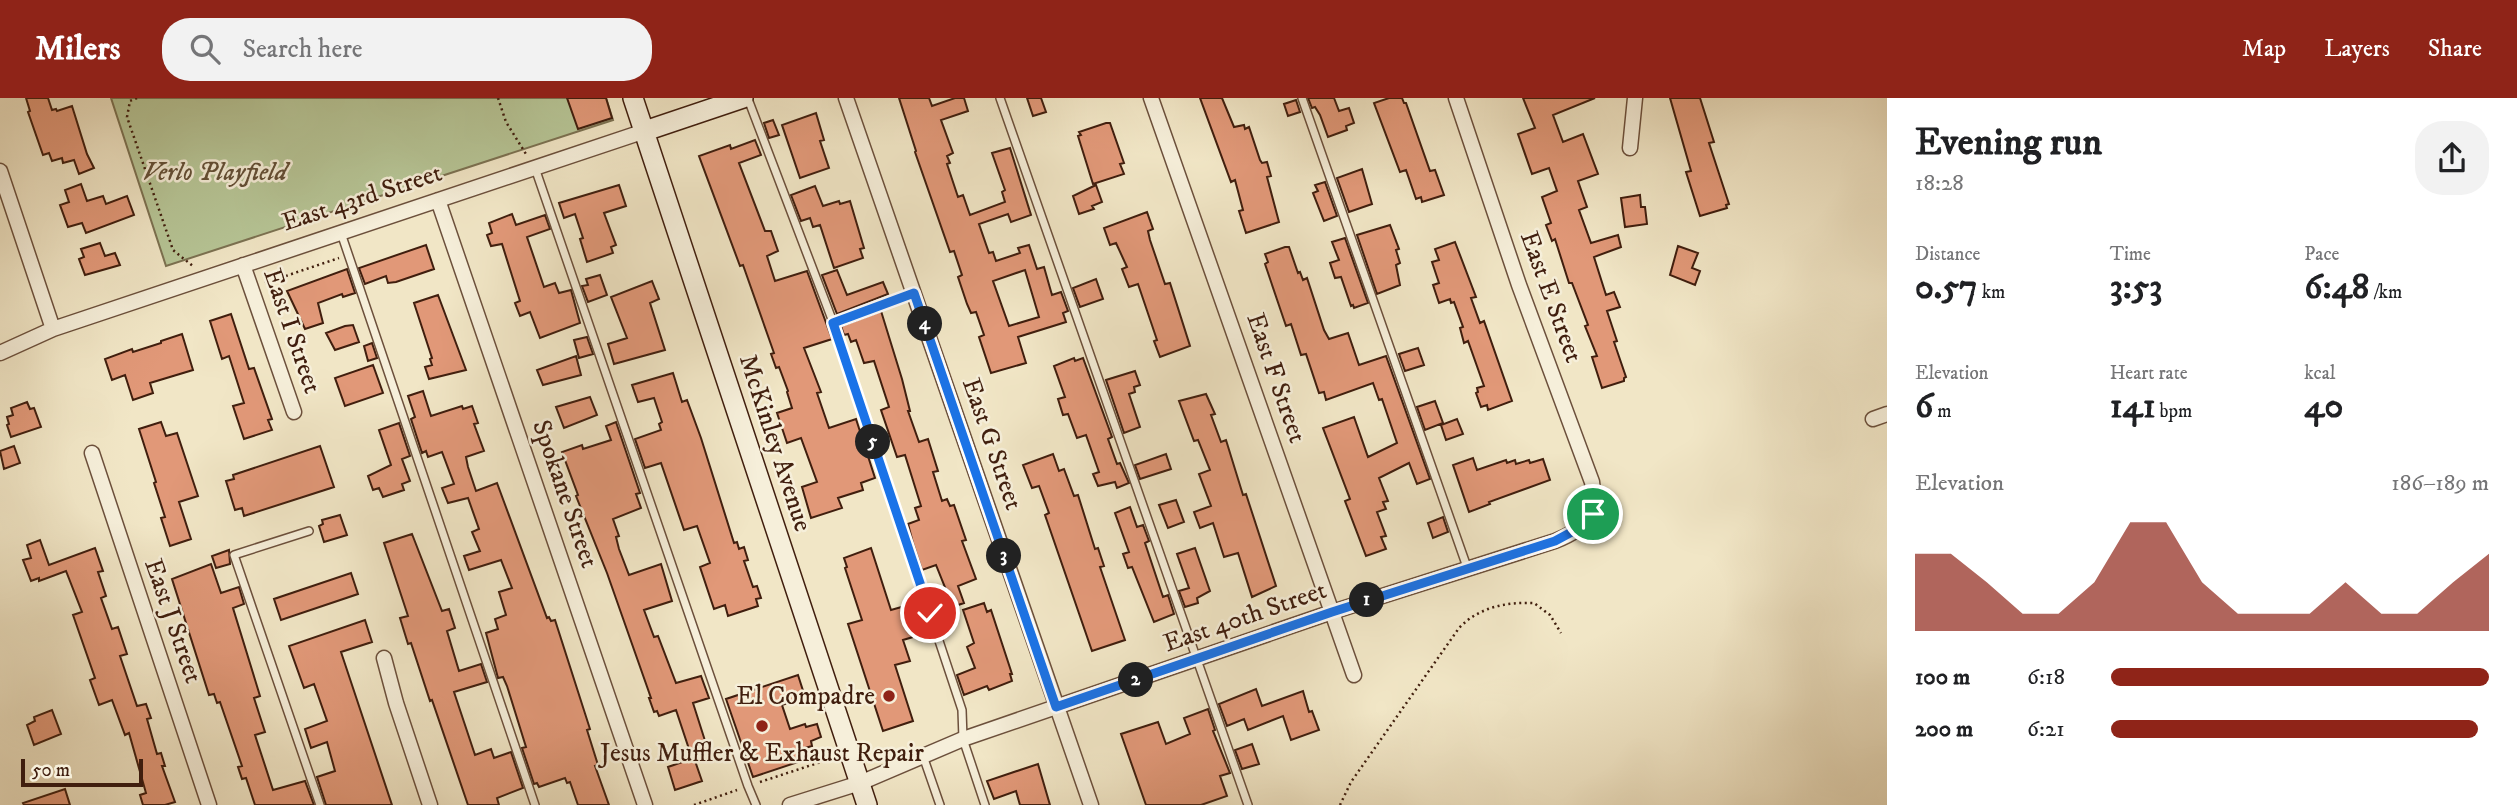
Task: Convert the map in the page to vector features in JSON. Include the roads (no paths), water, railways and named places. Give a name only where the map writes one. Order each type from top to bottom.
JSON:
[{"type":"main road","name":"McKinley Avenue","points":[[633,98],[867,805]]},
{"type":"main road","name":"East 43rd Street","points":[[645,131],[745,98]]},
{"type":"street","name":"East G Street","points":[[846,98],[1091,805]]},
{"type":"street","name":"East F Street","points":[[1151,98],[1354,675]]},
{"type":"street","name":"East E Street","points":[[1456,98],[1519,285],[1592,482],[1593,514]]},
{"type":"street","points":[[1630,148],[1635,98]]},
{"type":"street","name":"East 43rd Street","points":[[0,353],[53,329],[645,131]]},
{"type":"street","points":[[0,171],[53,329]]},
{"type":"street","name":"Spokane Street","points":[[438,200],[645,805]]},
{"type":"street","name":"East I Street","points":[[243,265],[295,412]]},
{"type":"street","name":"East J Street","points":[[92,453],[209,805]]},
{"type":"street","name":"East 40th Street","points":[[790,805],[860,783],[963,739],[1332,612],[1569,535],[1593,514]]},
{"type":"street","points":[[384,658],[429,805]]},
{"type":"lane","points":[[745,98],[833,323],[962,710],[963,739],[985,805]]},
{"type":"lane","points":[[1000,98],[1248,805]]},
{"type":"lane","points":[[1302,98],[1467,567]]},
{"type":"lane","points":[[535,168],[756,805]]},
{"type":"lane","points":[[341,232],[535,805]]},
{"type":"lane","points":[[833,323],[914,293]]},
{"type":"lane","points":[[309,531],[234,555],[320,805]]},
{"type":"lane","points":[[923,756],[940,805]]},
{"type":"place","name":"El Compadre","points":[[889,696]]},
{"type":"place","name":"Jesus Muffler & Exhaust Repair","points":[[762,726]]},
{"type":"park label","name":"Verlo Playfield","points":[[215,172]]}]
